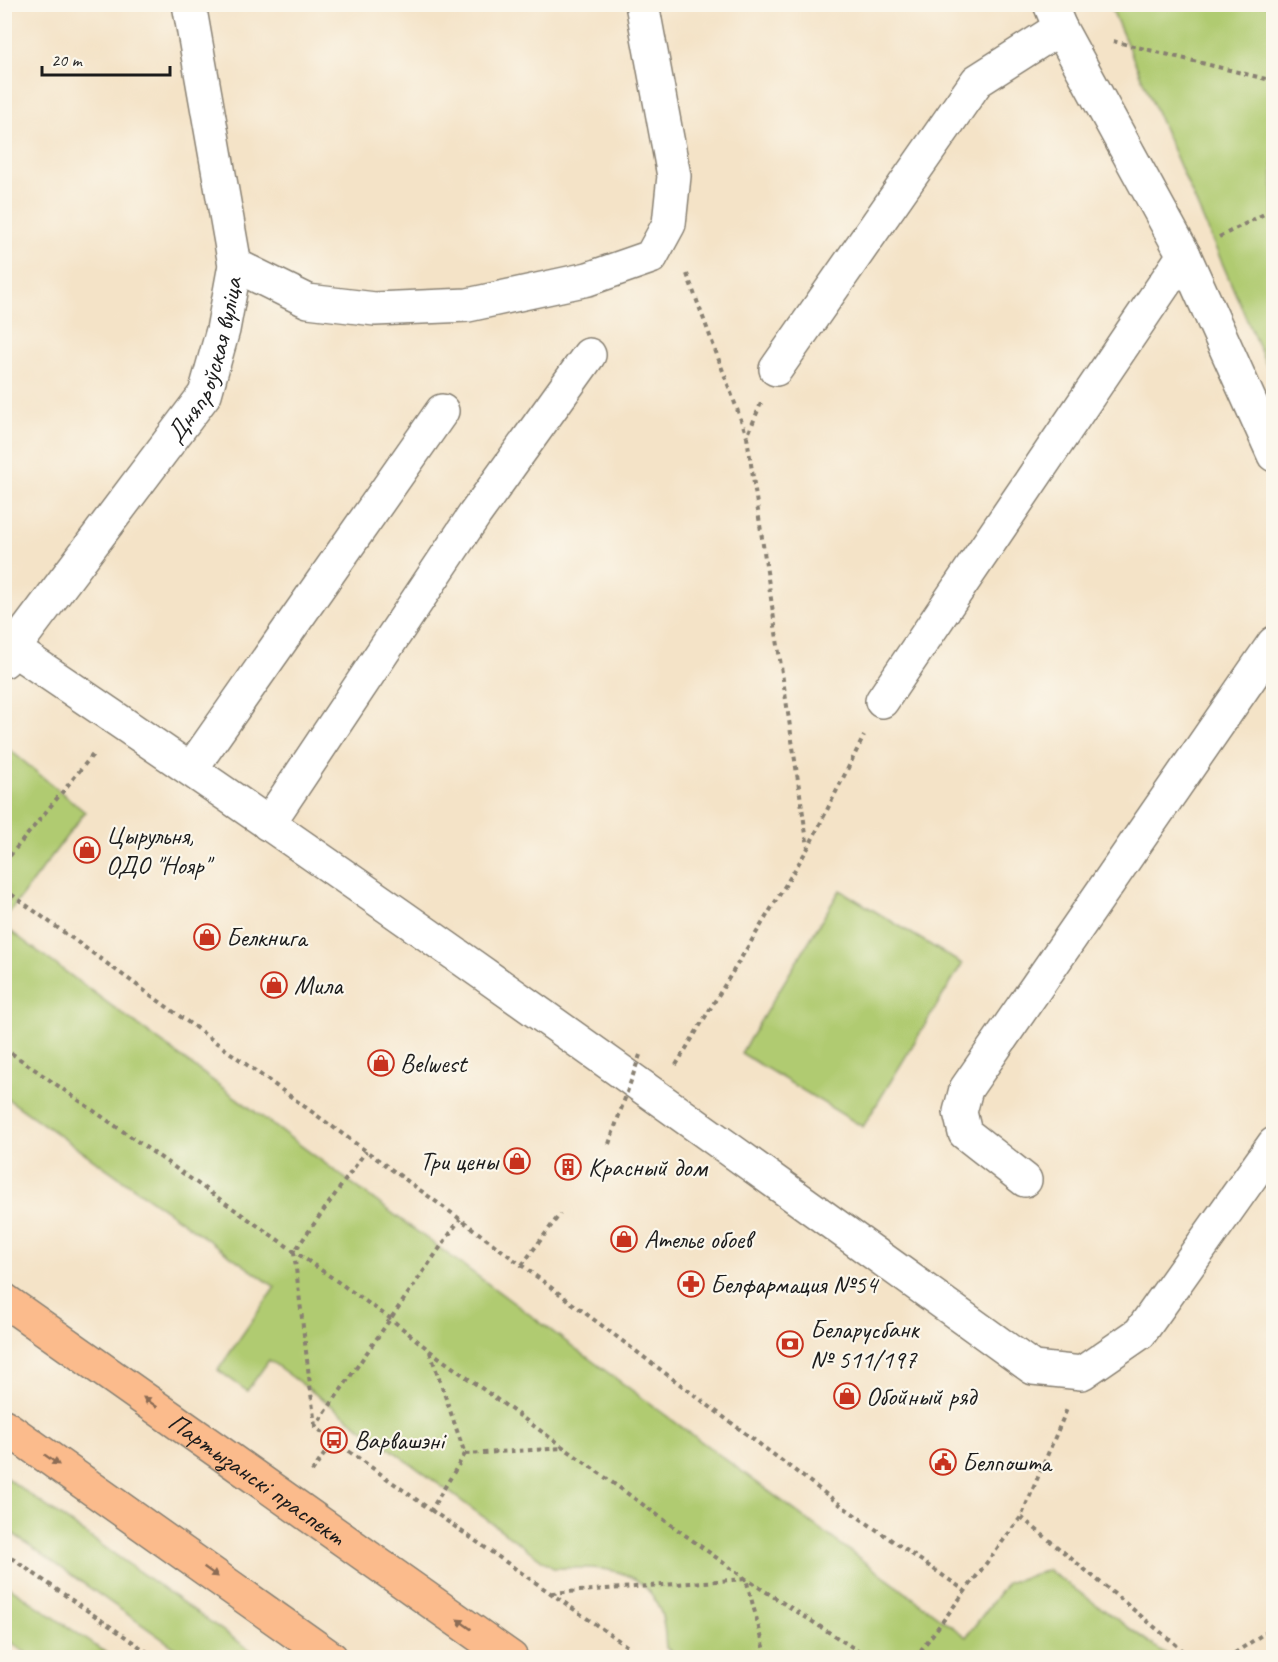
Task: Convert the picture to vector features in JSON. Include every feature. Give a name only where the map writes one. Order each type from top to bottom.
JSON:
[{"type":"main road","name":"Партызанскі праспект","points":[[4,1300],[511,1658]]},
{"type":"main road","points":[[4,1426],[332,1658]]},
{"type":"street","name":"Дняпроўская вуліца","points":[[9,655],[205,394],[223,330],[235,266],[189,4]]},
{"type":"street","points":[[235,266],[308,301],[375,309],[468,305],[588,279],[651,256],[669,224],[674,176],[642,4]]},
{"type":"street","points":[[776,369],[977,81],[1055,16],[1184,255],[1274,455]]},
{"type":"street","points":[[882,701],[1184,255]]},
{"type":"street","points":[[268,824],[475,514],[589,355]]},
{"type":"street","points":[[191,769],[442,411]]},
{"type":"street","points":[[1025,1180],[965,1133],[960,1112],[966,1089],[1274,643]]},
{"type":"street","points":[[9,655],[120,721],[191,769],[657,1096],[1033,1368],[1082,1373],[1140,1333],[1274,1144]]},
{"type":"path","points":[[1055,16],[1274,81]]},
{"type":"path","points":[[1184,255],[1274,209]]},
{"type":"path","points":[[669,224],[747,437],[808,848]]},
{"type":"path","points":[[747,437],[776,369]]},
{"type":"path","points":[[675,1066],[808,848],[882,701]]},
{"type":"path","points":[[4,863],[120,721]]},
{"type":"path","points":[[4,889],[460,1219],[842,1506],[964,1590]]},
{"type":"path","points":[[4,1048],[391,1320],[430,1351],[746,1578],[869,1658]]},
{"type":"path","points":[[609,1143],[640,1055]]},
{"type":"path","points":[[366,1151],[294,1252],[315,1427],[644,1658]]},
{"type":"path","points":[[522,1265],[560,1214]]},
{"type":"path","points":[[315,1427],[460,1219]]},
{"type":"path","points":[[430,1351],[465,1454]]},
{"type":"path","points":[[915,1658],[1021,1517],[1082,1373]]},
{"type":"path","points":[[465,1454],[565,1448]]},
{"type":"path","points":[[431,1510],[465,1454]]},
{"type":"path","points":[[1021,1517],[1192,1658]]},
{"type":"path","points":[[4,1553],[156,1658]]},
{"type":"path","points":[[552,1593],[746,1578]]},
{"type":"path","points":[[746,1578],[767,1658]]},
{"type":"path","points":[[1227,1658],[1274,1627]]},
{"type":"green space","points":[[1110,5],[1273,5],[1273,380]]},
{"type":"green space","points":[[5,746],[85,812],[5,918]]},
{"type":"green space","points":[[840,890],[962,964],[863,1127],[741,1053]]},
{"type":"green space","points":[[5,927],[966,1637],[1007,1583],[1048,1570],[1170,1657],[680,1657],[666,1648],[663,1620],[655,1599],[645,1586],[632,1578],[603,1569],[553,1568],[269,1360],[247,1391],[218,1370],[275,1287],[5,1097]]},
{"type":"green space","points":[[4,1477],[260,1657],[188,1657],[5,1528]]},
{"type":"green space","points":[[4,1584],[112,1657],[32,1657],[5,1638]]},
{"type":"place","name":"Цырульня, ОДО \"Нояр\"","points":[[87,850]]},
{"type":"place","name":"Белкнига","points":[[207,937]]},
{"type":"place","name":"Мила","points":[[274,985]]},
{"type":"place","name":"Belwest","points":[[381,1063]]},
{"type":"place","name":"Три цены","points":[[517,1161]]},
{"type":"place","name":"Красный дом","points":[[568,1167]]},
{"type":"place","name":"Ателье обоев","points":[[624,1239]]},
{"type":"place","name":"Белфармация №54","points":[[691,1284]]},
{"type":"place","name":"Беларусбанк № 511/197","points":[[790,1344]]},
{"type":"place","name":"Обойный ряд","points":[[847,1396]]},
{"type":"place","name":"Варвашэні","points":[[334,1440]]},
{"type":"place","name":"Белпошта","points":[[943,1462]]}]
